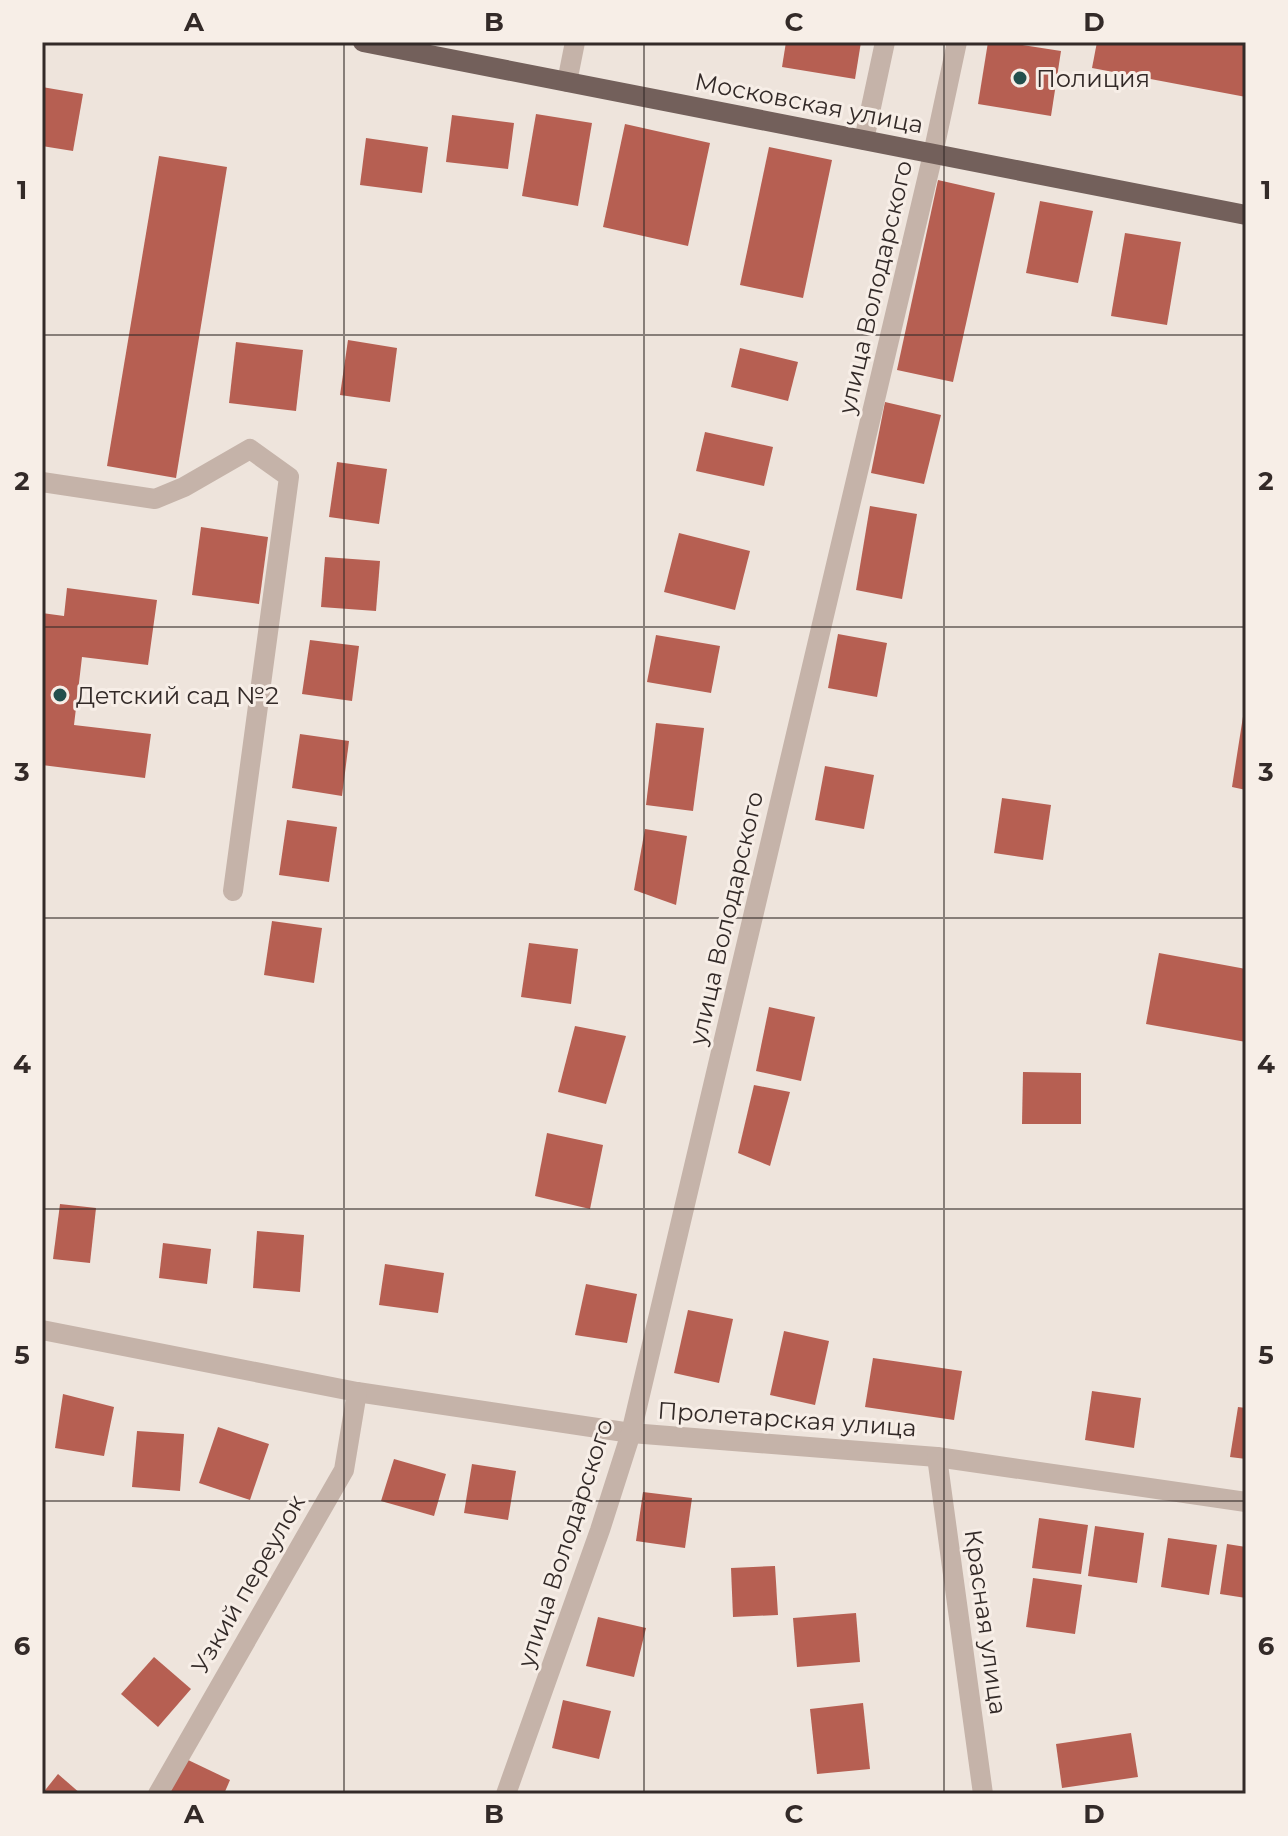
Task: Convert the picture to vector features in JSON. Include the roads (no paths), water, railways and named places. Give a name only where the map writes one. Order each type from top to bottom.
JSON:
[{"type":"main road","name":"Московская улица","points":[[363,42],[1246,215]]},
{"type":"street","points":[[567,82],[575,42]]},
{"type":"street","points":[[864,140],[885,42]]},
{"type":"street","name":"улица Володарского","points":[[506,1794],[600,1530],[631,1433],[957,42]]},
{"type":"street","points":[[42,482],[155,499],[184,487],[250,449],[289,477],[233,891]]},
{"type":"street","name":"Пролетарская улица","points":[[42,1330],[357,1392],[631,1433],[937,1457],[1246,1502]]},
{"type":"street","name":"Узкий переулок","points":[[158,1794],[344,1470],[357,1392]]},
{"type":"street","name":"Красная улица","points":[[937,1457],[983,1794]]},
{"type":"place","name":"Полиция","points":[[1020,78]]},
{"type":"place","name":"Детский сад №2","points":[[60,695]]}]
